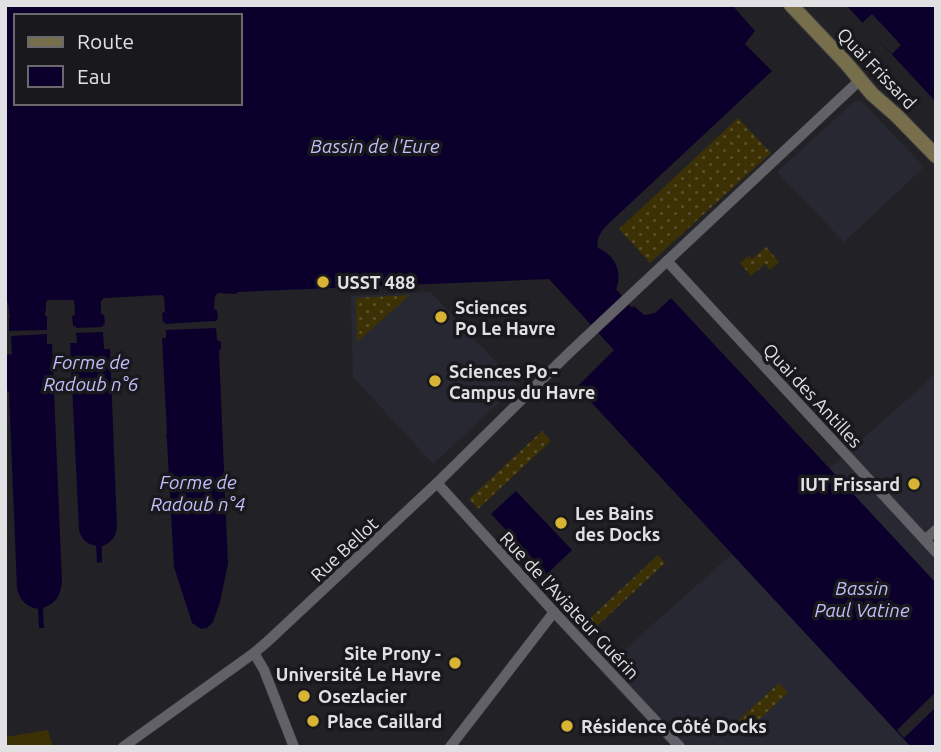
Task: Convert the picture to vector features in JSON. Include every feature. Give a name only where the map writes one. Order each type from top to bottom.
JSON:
[{"type":"street","name":"Quai Frissard","points":[[792,5],[872,94],[936,156]]},
{"type":"street","name":"Rue Bellot","points":[[123,747],[254,653],[437,483],[569,353],[860,80]]},
{"type":"street","name":"Quai des Antilles","points":[[667,261],[936,552]]},
{"type":"street","name":"Rue de l'Aviateur Guérin","points":[[437,483],[680,747]]},
{"type":"street","points":[[925,540],[936,530]]},
{"type":"street","points":[[450,747],[554,612]]},
{"type":"street","points":[[254,653],[264,670],[294,747]]},
{"type":"shaded area","points":[[855,101],[862,102],[924,167],[844,242],[777,172]]},
{"type":"shaded area","points":[[738,118],[771,153],[650,263],[619,229]]},
{"type":"shaded area","points":[[766,247],[779,262],[770,270],[765,264],[751,276],[740,263],[749,256],[752,259]]},
{"type":"shaded area","name":"Sciences Po - Campus du Havre","points":[[430,292],[518,385],[433,464],[353,377],[351,296]]},
{"type":"shaded area","points":[[410,295],[357,342],[356,298]]},
{"type":"shaded area","points":[[936,374],[936,747],[672,747],[600,671]]},
{"type":"shaded area","points":[[542,431],[551,441],[478,509],[469,499]]},
{"type":"shaded area","points":[[658,555],[665,563],[595,628],[588,620]]},
{"type":"shaded area","points":[[779,683],[788,693],[743,734],[734,724]]},
{"type":"shaded area","points":[[48,730],[53,747],[5,747],[5,737]]},
{"type":"water","name":"Bassin de l'Eure","points":[[5,5],[732,5],[755,31],[745,44],[772,71],[605,227],[598,239],[598,248],[609,255],[616,265],[619,276],[616,289],[632,308],[634,306],[644,315],[655,313],[671,298],[936,583],[936,747],[911,747],[577,387],[614,350],[549,279],[218,293],[215,296],[214,309],[217,310],[216,321],[165,324],[162,295],[104,298],[101,301],[101,314],[104,315],[105,323],[102,327],[76,328],[73,326],[72,316],[75,315],[74,300],[48,300],[45,311],[47,330],[9,331],[8,303],[5,302]]},
{"type":"water","points":[[846,5],[936,5],[936,102]]},
{"type":"water","name":"Forme de Radoub n°4","points":[[216,328],[217,340],[221,342],[219,351],[228,564],[213,622],[207,628],[201,629],[192,623],[174,567],[162,338],[166,338],[166,330]]},
{"type":"water","name":"Forme de Radoub n°6","points":[[103,332],[104,349],[110,349],[117,527],[113,539],[102,546],[102,562],[97,563],[96,546],[85,541],[79,530],[70,343],[77,343],[76,333]]},
{"type":"water","points":[[47,334],[47,344],[52,344],[62,583],[57,598],[43,608],[44,628],[39,628],[38,609],[24,603],[17,589],[6,355],[12,354],[11,336]]},
{"type":"water","points":[[516,491],[572,550],[547,574],[491,514]]},
{"type":"pier","points":[[872,14],[901,45],[892,54],[862,23]]},
{"type":"pier","points":[[936,692],[936,707],[904,738],[897,730]]},
{"type":"place","name":"USST 488","points":[[323,282]]},
{"type":"place","name":"Sciences Po Le Havre","points":[[441,317]]},
{"type":"place","name":"Sciences Po - Campus du Havre","points":[[435,381]]},
{"type":"place","name":"IUT Frissard","points":[[914,484]]},
{"type":"place","name":"Les Bains des Docks","points":[[561,523]]},
{"type":"place","name":"Site Prony - Université Le Havre","points":[[455,663]]},
{"type":"place","name":"Osezlacier","points":[[304,696]]},
{"type":"place","name":"Place Caillard","points":[[313,721]]},
{"type":"place","name":"Résidence Côté Docks","points":[[567,726]]},
{"type":"water label","name":"Bassin Paul Vatine","points":[[862,599]]}]
